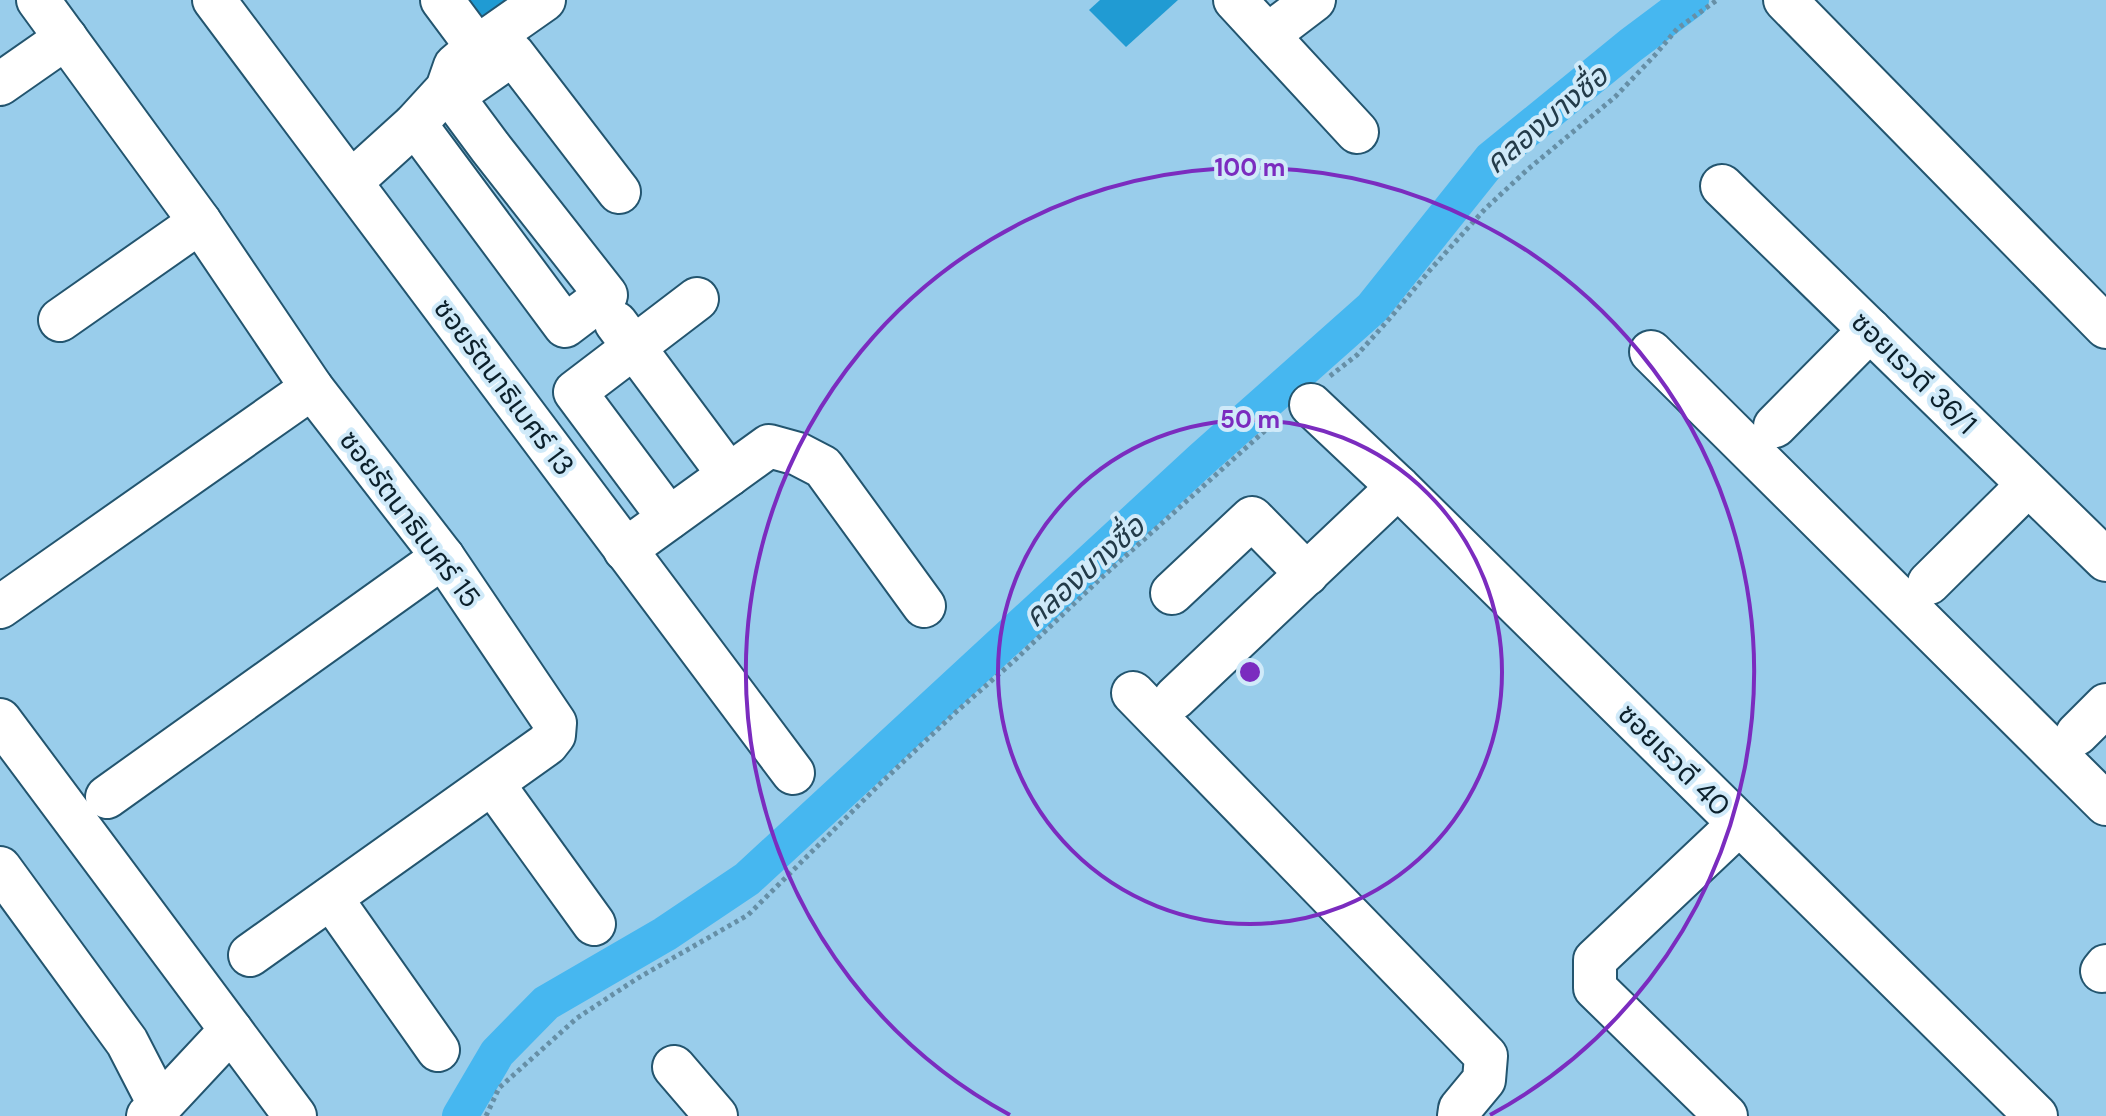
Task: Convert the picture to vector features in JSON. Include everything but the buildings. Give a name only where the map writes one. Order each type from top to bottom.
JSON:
[{"type":"street","name":"ซอยรัตนาธิเบศร์ 15","points":[[38,0],[200,222],[312,388],[443,557],[555,723],[554,735],[547,744],[250,955]]},
{"type":"street","name":"ซอยรัตนาธิเบศร์ 13","points":[[214,0],[793,773]]},
{"type":"street","points":[[442,0],[477,47]]},
{"type":"street","points":[[415,124],[565,326],[606,295],[450,93],[455,66],[544,0]]},
{"type":"street","points":[[1235,0],[1357,132]]},
{"type":"street","points":[[1268,35],[1314,0]]},
{"type":"street","points":[[1785,0],[2106,327]]},
{"type":"street","points":[[0,84],[66,38]]},
{"type":"street","points":[[351,182],[450,93],[513,54],[619,192]]},
{"type":"street","name":"ซอยเรวดี 36/1","points":[[1722,186],[2106,560]]},
{"type":"street","points":[[60,320],[200,222]]},
{"type":"street","points":[[669,518],[575,392],[697,299]]},
{"type":"street","points":[[599,300],[729,475]]},
{"type":"street","points":[[1775,426],[1870,330]]},
{"type":"street","points":[[1651,352],[2106,804]]},
{"type":"street","points":[[0,607],[312,388]]},
{"type":"street","name":"ซอยเรวดี 40","points":[[1307,400],[2036,1116]]},
{"type":"street","points":[[625,550],[769,446],[798,454],[823,467],[924,606]]},
{"type":"street","points":[[1929,583],[2028,485]]},
{"type":"street","points":[[1175,698],[1398,487]]},
{"type":"street","points":[[1172,593],[1252,518],[1307,574]]},
{"type":"street","points":[[107,797],[443,557]]},
{"type":"street","points":[[1133,693],[1486,1056],[1484,1080],[1460,1109],[1459,1116]]},
{"type":"street","points":[[2077,734],[2106,705]]},
{"type":"street","points":[[0,720],[295,1116]]},
{"type":"street","points":[[493,784],[594,924]]},
{"type":"street","points":[[1726,1116],[1595,988],[1595,960],[1739,824]]},
{"type":"street","points":[[0,868],[127,1042],[154,1111],[231,1030]]},
{"type":"street","points":[[331,898],[438,1050]]},
{"type":"street","points":[[674,1067],[716,1116]]},
{"type":"path","points":[[486,1116],[499,1088],[577,1018],[638,978],[748,915],[956,712],[1100,579],[1357,355],[1485,209],[1615,97],[1677,29],[1717,0]]},
{"type":"waterway","name":"คลองบางซื่อ","points":[[460,1116],[497,1053],[546,1003],[665,934],[747,879],[1202,459],[1372,308],[1491,159],[1691,0]]}]
